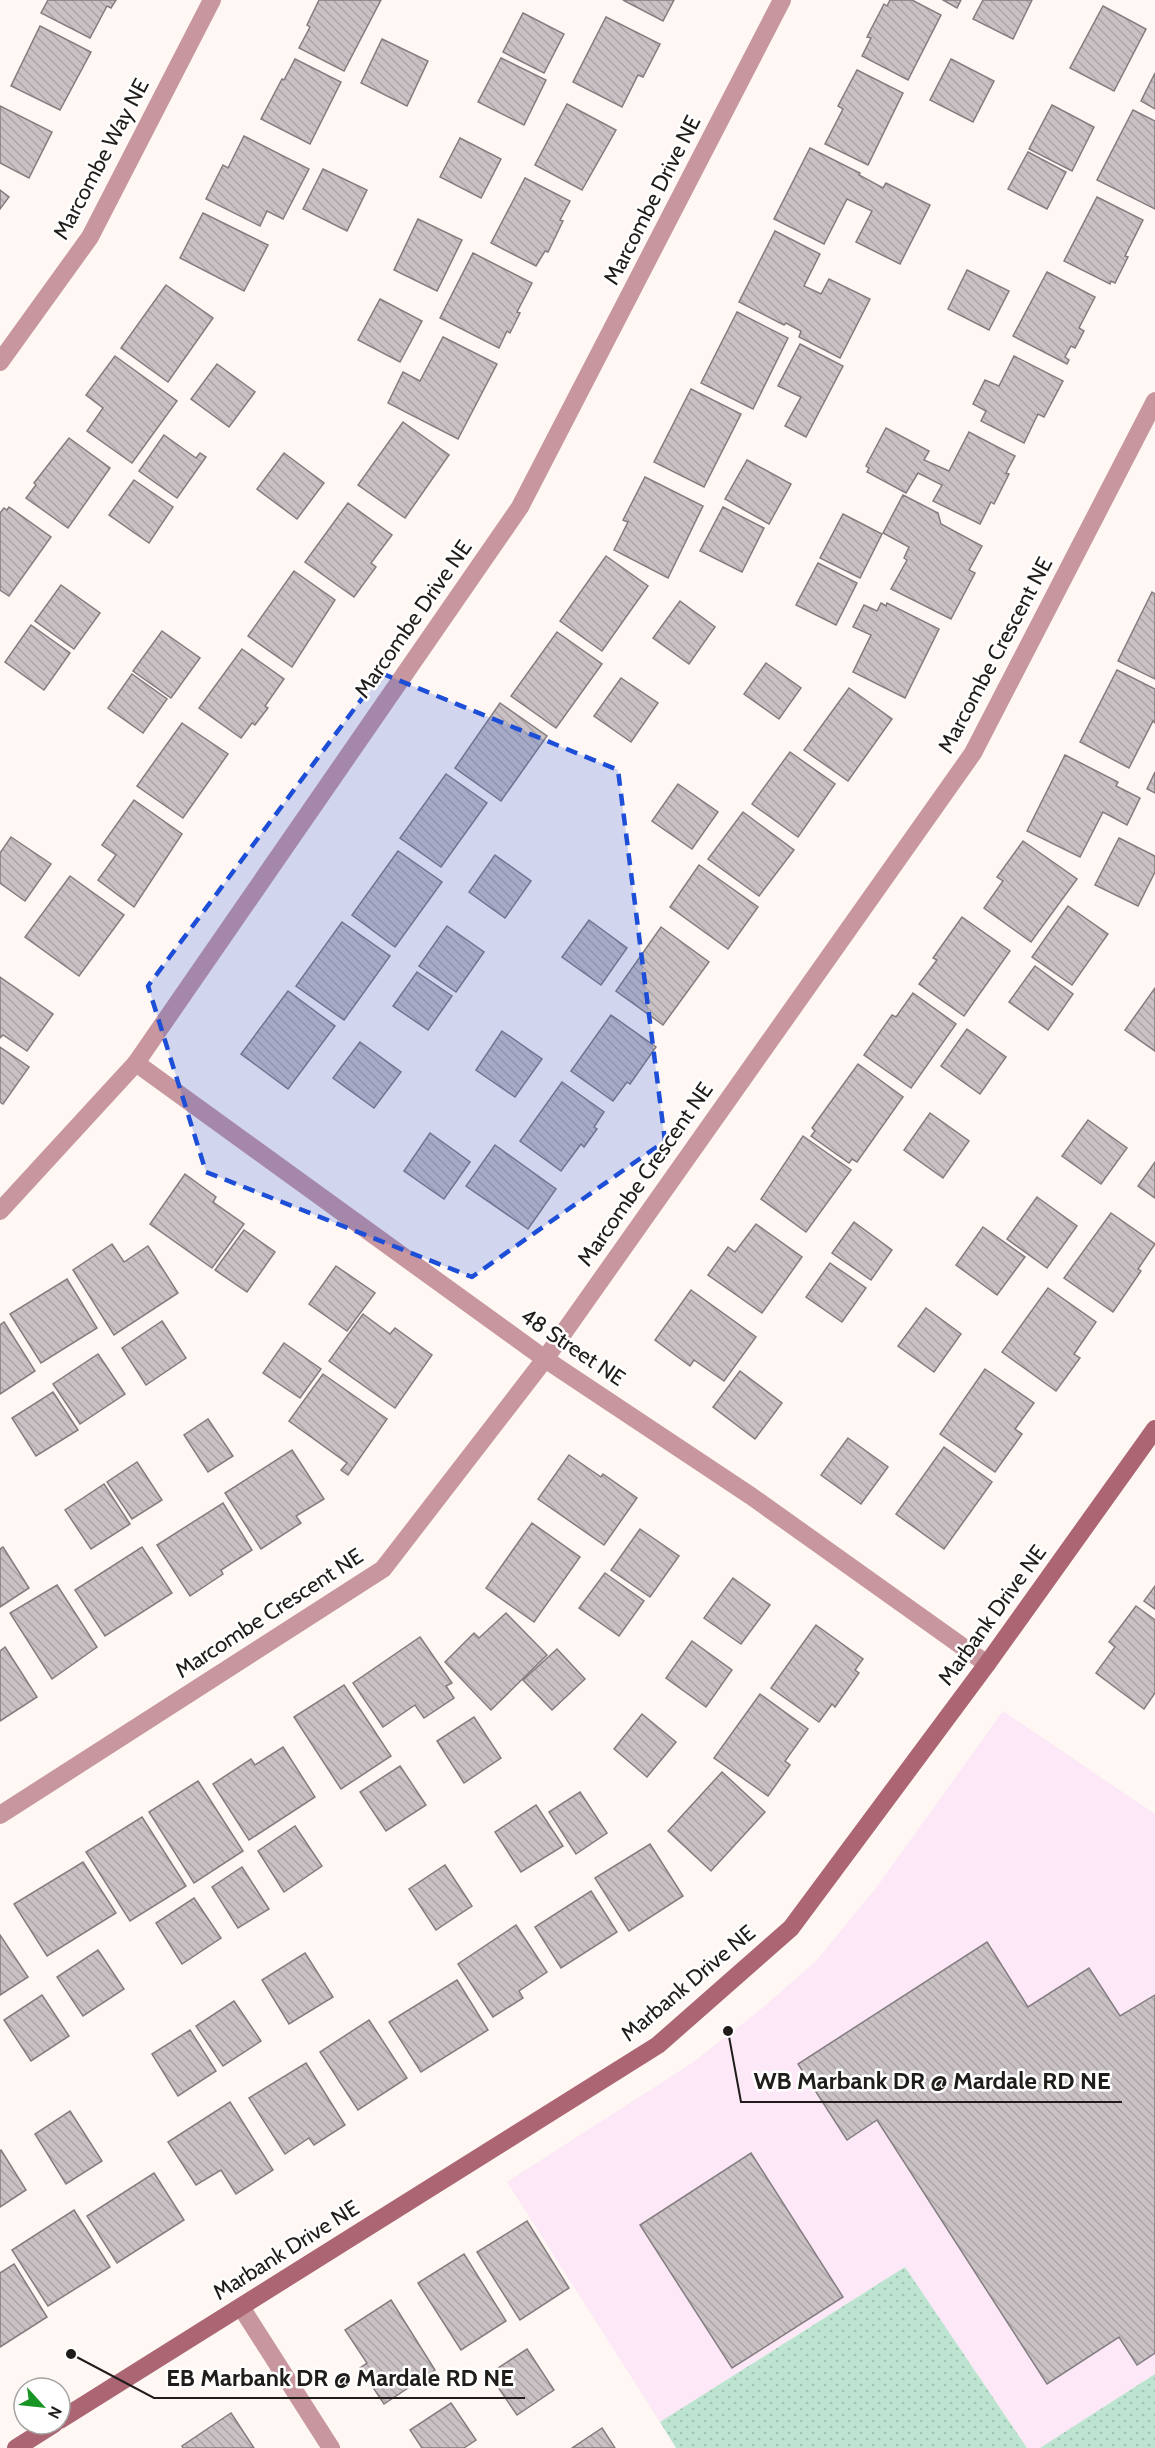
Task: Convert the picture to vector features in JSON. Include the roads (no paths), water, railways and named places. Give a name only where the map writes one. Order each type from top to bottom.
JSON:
[{"type":"street","name":"Marcombe Way NE","points":[[0,362],[90,237],[212,0]]},
{"type":"street","name":"Marcombe Drive NE","points":[[0,1211],[136,1063],[520,507],[782,0]]},
{"type":"street","name":"Marcombe Crescent NE","points":[[0,1815],[382,1569],[545,1359],[974,753],[1155,401]]},
{"type":"street","name":"48 Street NE","points":[[136,1063],[545,1359],[751,1496],[987,1664]]},
{"type":"street","name":"Marbank Drive NE","points":[[72,2413],[658,2045],[791,1928],[987,1664],[1155,1429]]},
{"type":"street","points":[[241,2307],[331,2448]]},
{"type":"street","points":[[16,2448],[35,2436]]},
{"type":"place","name":"WB Marbank DR @ Mardale RD NE","points":[[728,2031]]},
{"type":"place","name":"EB Marbank DR @ Mardale RD NE","points":[[71,2354]]}]
